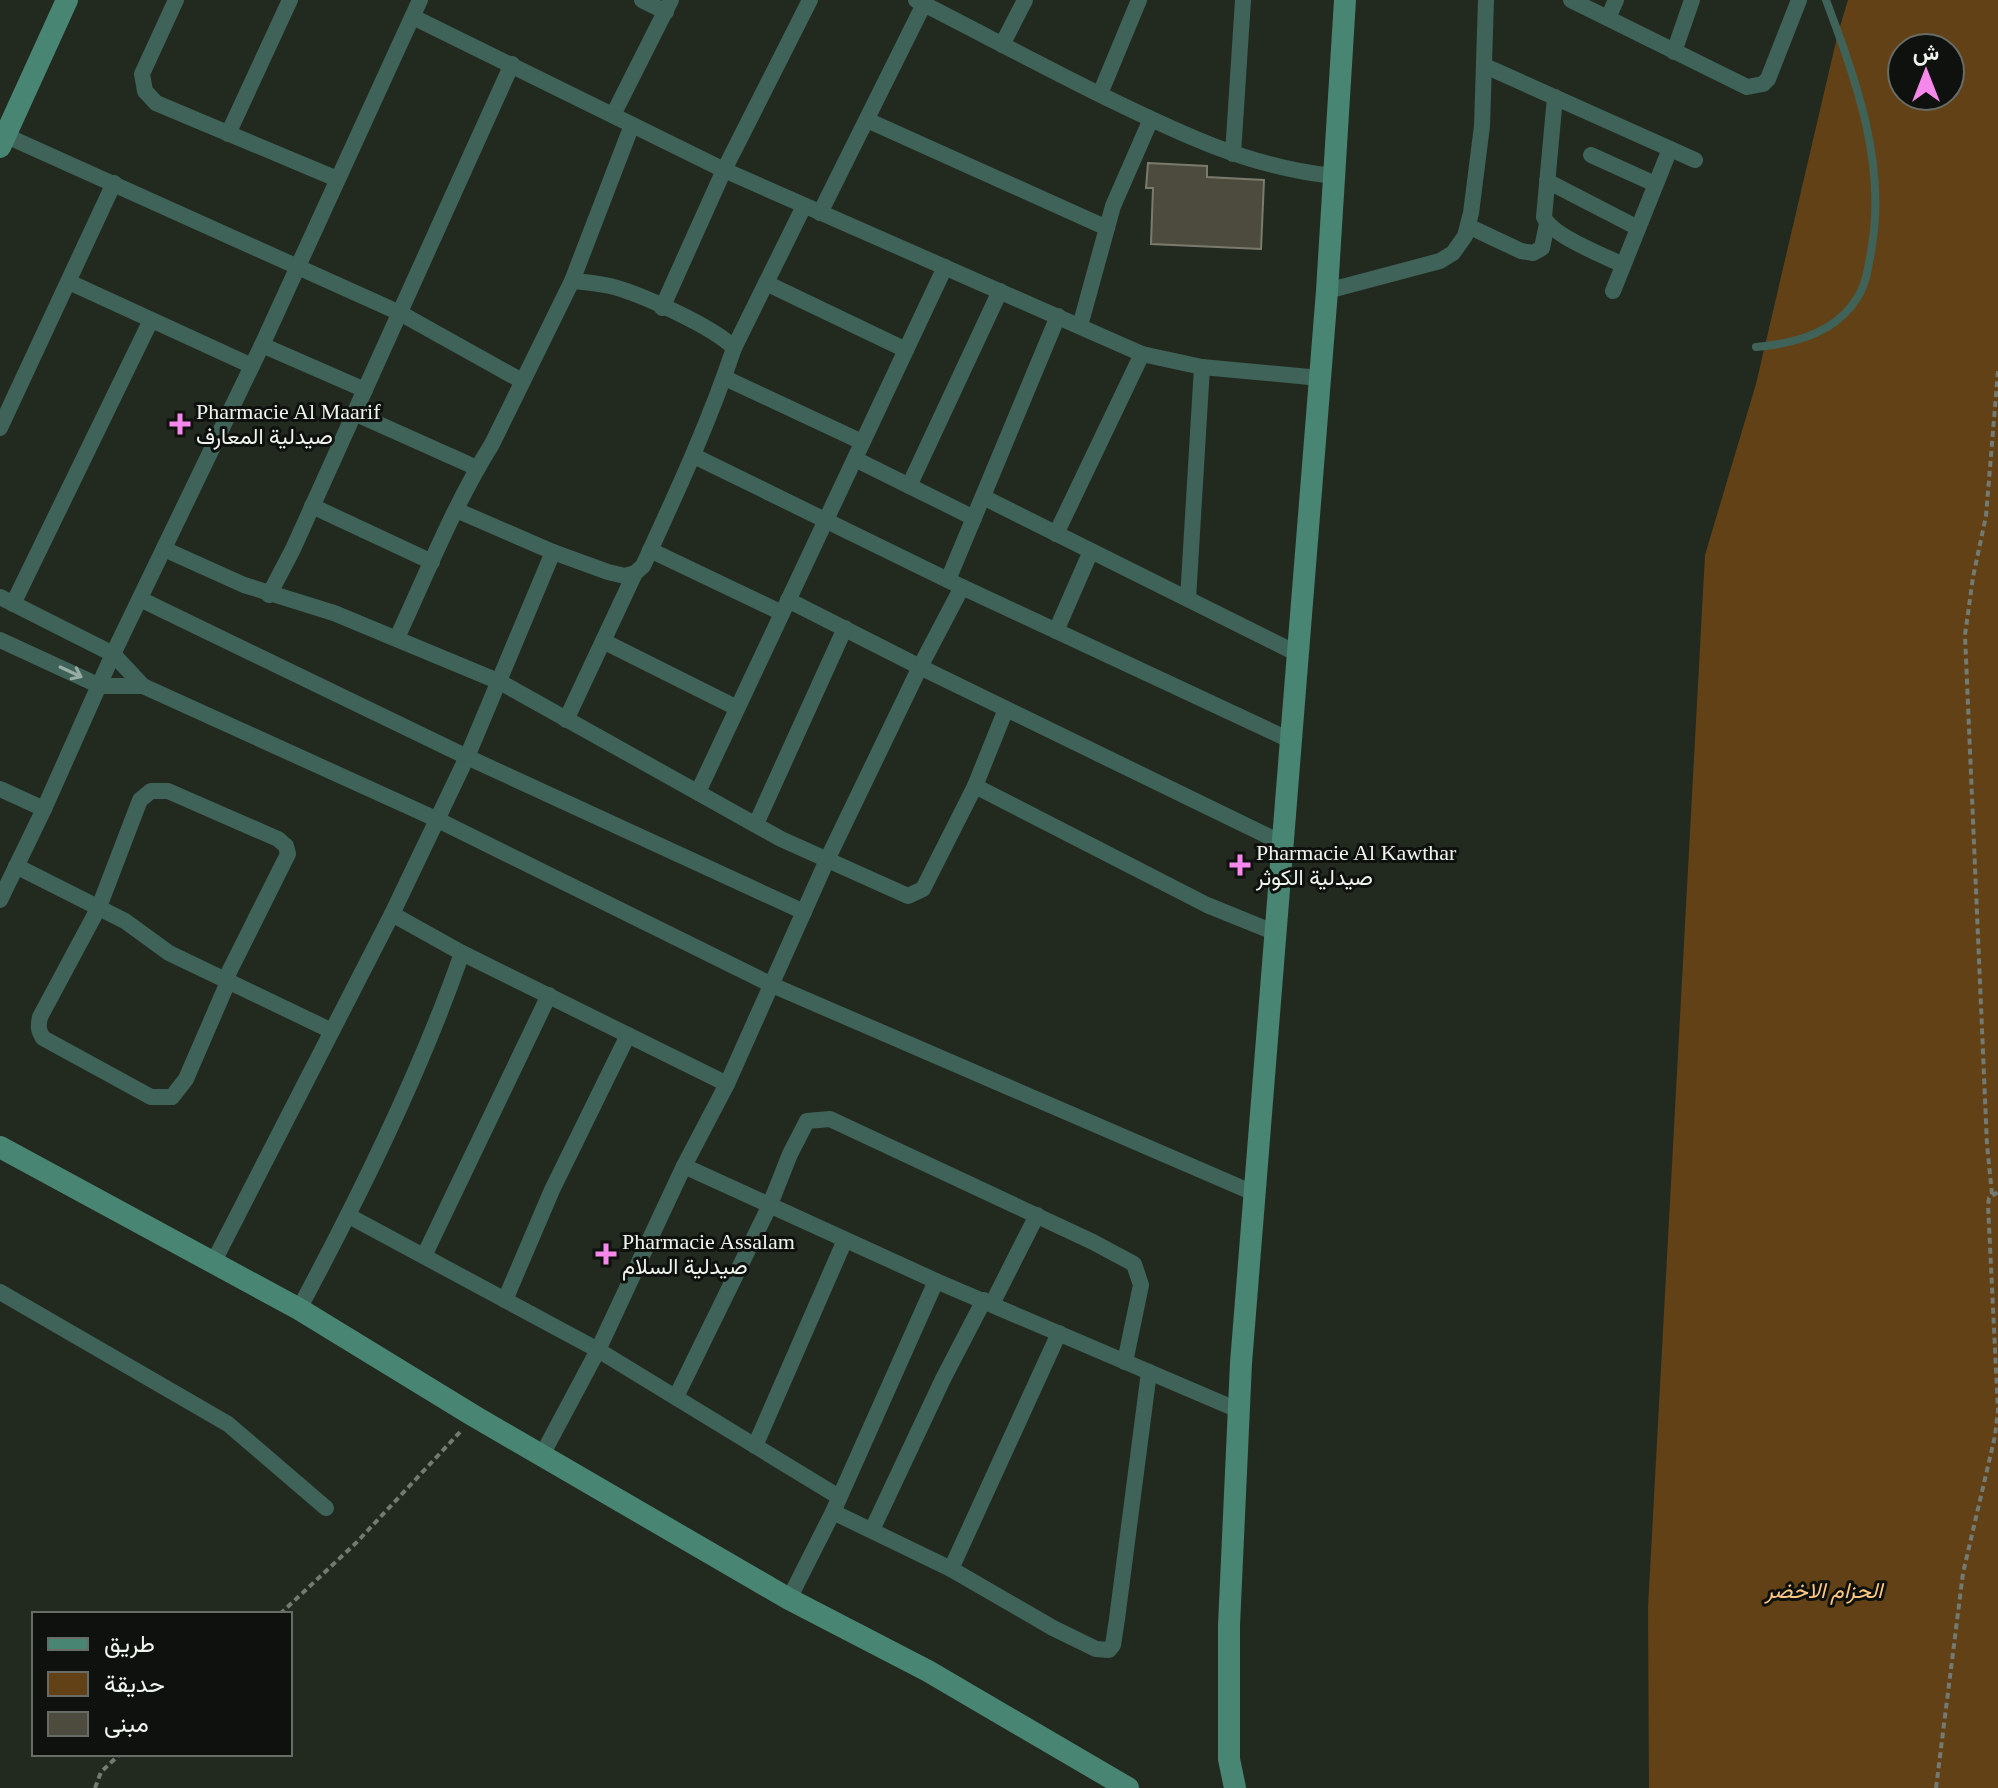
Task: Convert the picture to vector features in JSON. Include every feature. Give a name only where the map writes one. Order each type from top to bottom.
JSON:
[{"type":"street","points":[[1,133],[52,0]]},
{"type":"street","points":[[1,133],[67,0]]},
{"type":"street","points":[[176,0],[142,74],[145,91],[156,103],[337,179]]},
{"type":"street","points":[[228,134],[290,0]]},
{"type":"street","points":[[0,900],[113,654],[262,345],[420,0]]},
{"type":"street","points":[[613,115],[668,6],[642,0]]},
{"type":"street","points":[[662,308],[724,170],[810,0]]},
{"type":"street","points":[[1002,45],[1025,0]]},
{"type":"street","points":[[1100,94],[1139,0]]},
{"type":"street","points":[[1233,154],[1243,0]]},
{"type":"street","points":[[1235,1788],[1229,1759],[1229,1625],[1238,1410],[1327,291],[1345,0]]},
{"type":"street","points":[[1327,291],[1440,261],[1453,253],[1465,236],[1482,126],[1486,0]]},
{"type":"street","points":[[1571,0],[1747,87],[1763,84],[1768,79],[1799,0]]},
{"type":"street","points":[[1608,18],[1616,0]]},
{"type":"street","points":[[1674,52],[1692,0]]},
{"type":"street","points":[[820,213],[927,3],[1100,94],[1233,154],[1281,169],[1334,176]]},
{"type":"street","points":[[413,17],[724,170],[1142,354],[1202,367],[1320,378]]},
{"type":"street","points":[[269,595],[512,64]]},
{"type":"street","points":[[1485,66],[1695,160]]},
{"type":"street","points":[[1468,226],[1521,251],[1533,253],[1542,248],[1547,224],[1544,217],[1555,97]]},
{"type":"street","points":[[1080,326],[1113,206],[1151,119]]},
{"type":"street","points":[[867,120],[1107,228]]},
{"type":"street","points":[[397,638],[456,510],[572,281],[632,125]]},
{"type":"street","points":[[1,133],[400,313],[522,381]]},
{"type":"street","points":[[1613,291],[1670,149]]},
{"type":"street","points":[[1591,155],[1655,184]]},
{"type":"street","points":[[1547,181],[1638,228]]},
{"type":"street","points":[[0,428],[114,183]]},
{"type":"street","points":[[566,720],[694,456],[734,348],[804,206]]},
{"type":"street","points":[[1547,224],[1623,265]]},
{"type":"street","points":[[698,792],[945,267]]},
{"type":"street","points":[[572,281],[611,286],[701,325],[725,338],[734,348]]},
{"type":"street","points":[[69,282],[252,366]]},
{"type":"street","points":[[766,283],[906,350]]},
{"type":"street","points":[[909,486],[1000,291]]},
{"type":"street","points":[[542,1455],[598,1350],[684,1166],[727,1084],[827,860],[920,667],[955,584],[974,518],[1058,316]]},
{"type":"street","points":[[151,320],[7,600],[113,654],[143,686],[436,819],[772,985],[1256,1194]]},
{"type":"street","points":[[262,345],[365,390]]},
{"type":"street","points":[[1056,534],[1142,354]]},
{"type":"street","points":[[1188,599],[1202,367]]},
{"type":"street","points":[[725,378],[862,442]]},
{"type":"street","points":[[354,413],[477,468]]},
{"type":"street","points":[[694,456],[955,584],[1292,741]]},
{"type":"street","points":[[855,459],[974,518]]},
{"type":"street","points":[[983,497],[1298,654]]},
{"type":"street","points":[[312,506],[432,562]]},
{"type":"street","points":[[456,510],[608,572],[625,576],[635,573]]},
{"type":"street","points":[[164,549],[269,595],[334,613],[500,682],[781,839],[908,896],[923,889],[975,786],[1006,709]]},
{"type":"street","points":[[650,550],[845,628],[1284,844]]},
{"type":"street","points":[[1056,631],[1091,551]]},
{"type":"street","points":[[213,1263],[392,914],[467,757],[553,552]]},
{"type":"street","points":[[140,599],[467,757],[804,912]]},
{"type":"street","points":[[756,824],[845,628]]},
{"type":"street","points":[[0,640],[100,686],[143,686]]},
{"type":"street","points":[[603,641],[737,708]]},
{"type":"street","points":[[975,786],[1207,905],[1276,933]]},
{"type":"street","points":[[0,789],[44,809]]},
{"type":"street","points":[[151,791],[168,791],[278,839],[286,846],[288,854],[226,981],[186,1079],[172,1097],[151,1097],[43,1038],[38,1027],[40,1017],[99,907],[140,800],[151,791]]},
{"type":"street","points":[[16,866],[125,921],[169,953],[332,1031]]},
{"type":"street","points":[[392,914],[462,953],[727,1084]]},
{"type":"street","points":[[299,1309],[349,1216],[462,953]]},
{"type":"street","points":[[424,1256],[549,995]]},
{"type":"street","points":[[505,1300],[552,1190],[628,1035]]},
{"type":"street","points":[[676,1397],[769,1207],[807,1121],[830,1119],[1037,1215],[1134,1264],[1141,1285],[1125,1362]]},
{"type":"street","points":[[0,1147],[299,1309],[474,1416],[789,1599],[928,1671],[1128,1788]]},
{"type":"street","points":[[684,1166],[936,1281],[1238,1410]]},
{"type":"street","points":[[872,1530],[943,1379],[1037,1215]]},
{"type":"street","points":[[349,1216],[598,1350],[755,1446],[872,1530],[951,1569],[1096,1649],[1109,1650],[1113,1645],[1149,1372]]},
{"type":"street","points":[[755,1446],[845,1240]]},
{"type":"street","points":[[789,1599],[836,1504],[936,1281]]},
{"type":"street","points":[[0,1292],[228,1424],[326,1508]]},
{"type":"street","points":[[951,1569],[1059,1333]]},
{"type":"street","points":[[1222,1788],[1229,1759]]},
{"type":"lane","points":[[1756,347],[1789,344],[1831,326],[1857,299],[1866,277],[1876,221],[1877,188],[1854,75],[1826,0]]},
{"type":"path","points":[[1936,1788],[1963,1573],[1992,1451],[1998,1410],[1988,1205],[1995,1193],[1987,1145],[1965,635],[1986,516],[1998,371]]},
{"type":"path","points":[[282,1612],[356,1543],[474,1416]]},
{"type":"path","points":[[95,1788],[101,1772],[118,1756]]},
{"type":"green space","name":"الحزام الاخضر","points":[[1848,0],[1998,0],[1998,1788],[1649,1788],[1648,1608],[1705,555],[1756,384]]},
{"type":"building","points":[[1148,163],[1207,166],[1207,177],[1264,180],[1261,249],[1151,244],[1153,188],[1146,188]]},
{"type":"place","name":"Pharmacie Al Maarif صيدلية المعارف","points":[[180,424]]},
{"type":"place","name":"Pharmacie Al Kawthar صيدلية الكوثر","points":[[1240,865]]},
{"type":"place","name":"Pharmacie Assalam صيدلية السلام","points":[[606,1254]]}]
